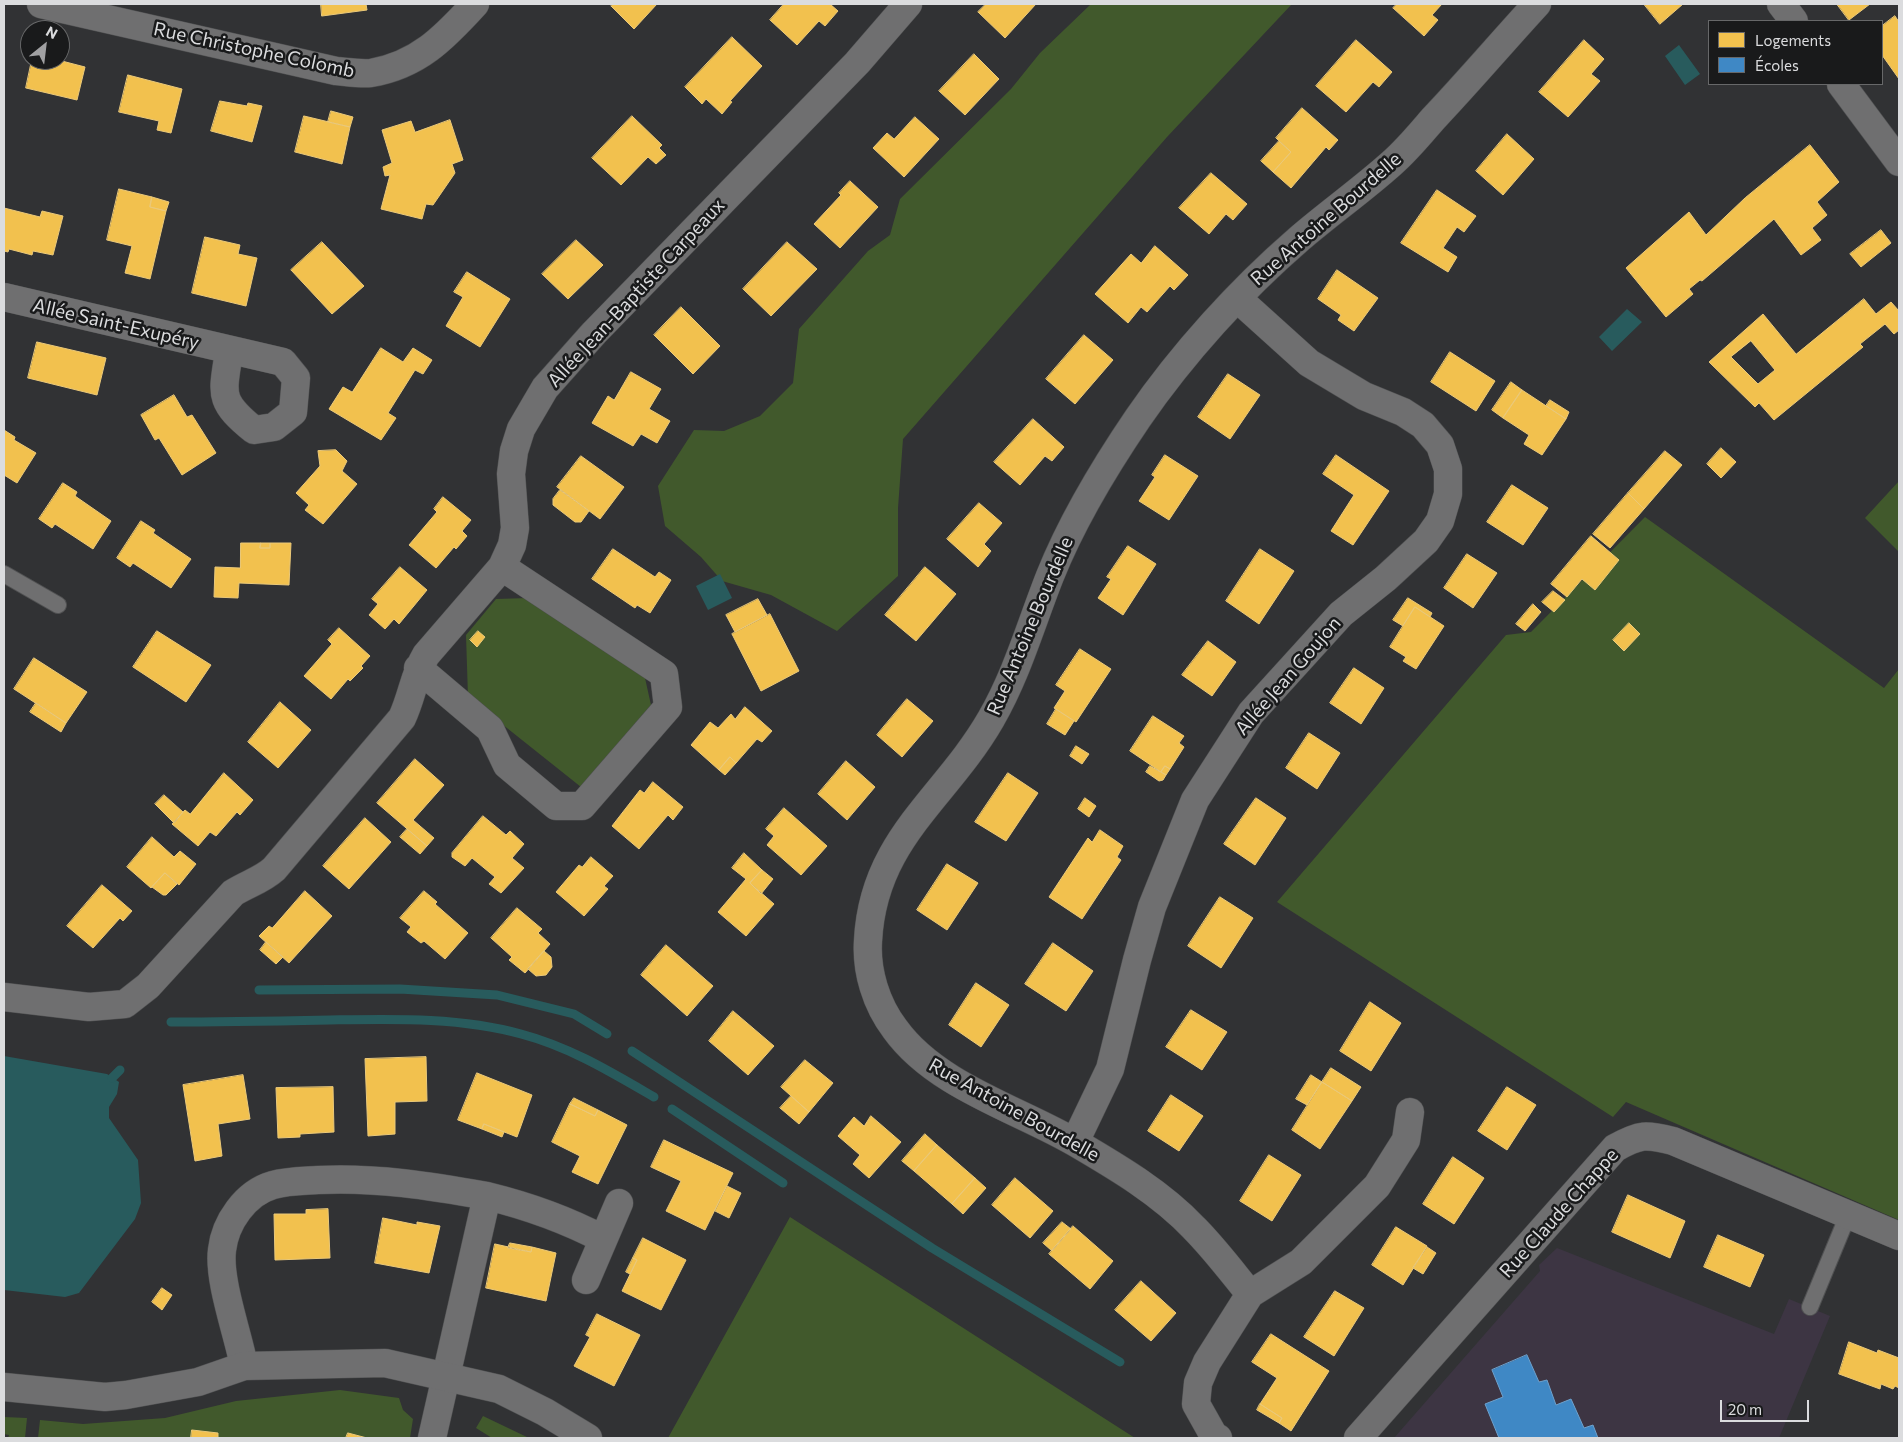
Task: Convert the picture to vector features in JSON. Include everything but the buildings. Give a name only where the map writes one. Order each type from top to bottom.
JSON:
[{"type":"street","name":"Rue Christophe Colomb","points":[[41,4],[336,71],[369,73],[399,65],[422,54],[444,38],[475,4]]},
{"type":"street","name":"Allée Jean-Baptiste Carpeaux","points":[[4,997],[89,1007],[125,1004],[148,986],[233,893],[265,878],[274,869],[402,718],[408,705],[418,668],[426,655],[502,567],[512,545],[515,528],[511,474],[514,451],[522,429],[545,388],[594,333],[857,64],[908,4]]},
{"type":"street","name":"Rue Antoine Bourdelle","points":[[1250,1294],[1196,1230],[1146,1187],[1074,1142],[954,1080],[922,1058],[894,1029],[876,994],[867,960],[869,915],[880,877],[900,841],[930,799],[969,754],[992,717],[1025,648],[1054,566],[1079,514],[1110,460],[1140,414],[1208,330],[1237,298],[1297,241],[1393,162],[1537,4]]},
{"type":"street","points":[[1782,4],[1793,20]]},
{"type":"street","points":[[1842,85],[1899,162]]},
{"type":"street","name":"Allée Saint-Exupéry","points":[[4,297],[229,351]]},
{"type":"street","name":"Allée Jean Goujon","points":[[1074,1142],[1110,1069],[1152,907],[1195,800],[1251,712],[1341,614],[1386,578],[1426,540],[1440,521],[1448,494],[1448,469],[1440,445],[1423,425],[1403,412],[1364,396],[1309,363],[1237,298]]},
{"type":"street","points":[[418,668],[490,729],[507,765],[556,806],[582,806],[668,707],[664,674],[502,567]]},
{"type":"street","points":[[1216,1437],[1196,1404],[1198,1383],[1207,1362],[1250,1294],[1302,1262],[1377,1186],[1406,1140],[1410,1112]]},
{"type":"street","name":"Rue Claude Chappe","points":[[1358,1438],[1615,1148],[1631,1139],[1649,1134],[1673,1141],[1899,1236]]},
{"type":"street","points":[[244,1366],[222,1273],[222,1250],[232,1221],[239,1208],[253,1196],[271,1185],[338,1179],[398,1182],[487,1196],[527,1206],[566,1220],[603,1239]]},
{"type":"street","points":[[432,1438],[487,1196]]},
{"type":"street","points":[[586,1280],[619,1203]]},
{"type":"street","points":[[4,1387],[105,1397],[198,1382],[244,1366],[385,1363],[499,1389],[545,1412],[588,1438]]},
{"type":"lane","points":[[4,574],[58,605]]},
{"type":"lane","points":[[1810,1307],[1848,1215]]},
{"type":"shaded area","points":[[1557,1248],[1774,1334],[1789,1299],[1830,1316],[1779,1438],[1394,1438],[1540,1271],[1539,1265]]},
{"type":"green space","points":[[1091,4],[1292,4],[1167,137],[903,439],[898,508],[898,576],[837,631],[771,595],[722,581],[701,557],[665,526],[658,486],[694,430],[724,431],[760,416],[793,383],[799,329],[868,251],[890,235],[900,199],[1011,89],[1040,53]]},
{"type":"green space","points":[[1899,481],[1899,552],[1865,518]]},
{"type":"green space","points":[[1645,517],[1884,688],[1899,669],[1899,1220],[1626,1102],[1613,1117],[1277,902],[1506,635],[1531,632]]},
{"type":"green space","points":[[529,598],[645,678],[651,705],[581,787],[468,697],[466,635],[496,599]]},
{"type":"green space","points":[[790,1217],[1135,1438],[668,1438]]},
{"type":"green space","points":[[340,1390],[399,1398],[403,1410],[413,1419],[410,1438],[367,1438],[348,1433],[346,1438],[38,1438],[40,1420],[83,1424],[165,1418],[236,1401]]},
{"type":"green space","points":[[483,1416],[529,1438],[492,1438],[476,1428]]},
{"type":"green space","points":[[4,1417],[27,1418],[25,1438],[8,1438],[9,1435],[4,1434]]},
{"type":"water","points":[[1679,45],[1700,74],[1685,85],[1665,56]]},
{"type":"water","points":[[1627,309],[1642,322],[1612,351],[1599,337]]},
{"type":"water","points":[[720,574],[732,598],[708,610],[696,586]]},
{"type":"water","points":[[4,1056],[107,1074],[119,1082],[117,1094],[109,1107],[109,1118],[138,1160],[141,1203],[135,1219],[79,1293],[65,1297],[4,1290]]},
{"type":"waterway","points":[[259,990],[400,989],[497,995],[574,1014],[607,1034]]},
{"type":"waterway","points":[[171,1022],[426,1020],[474,1024],[539,1039],[590,1061],[654,1097]]},
{"type":"waterway","points":[[632,1051],[932,1248],[1120,1362]]},
{"type":"waterway","points":[[112,1078],[120,1070]]},
{"type":"waterway","points":[[672,1109],[783,1183]]}]
